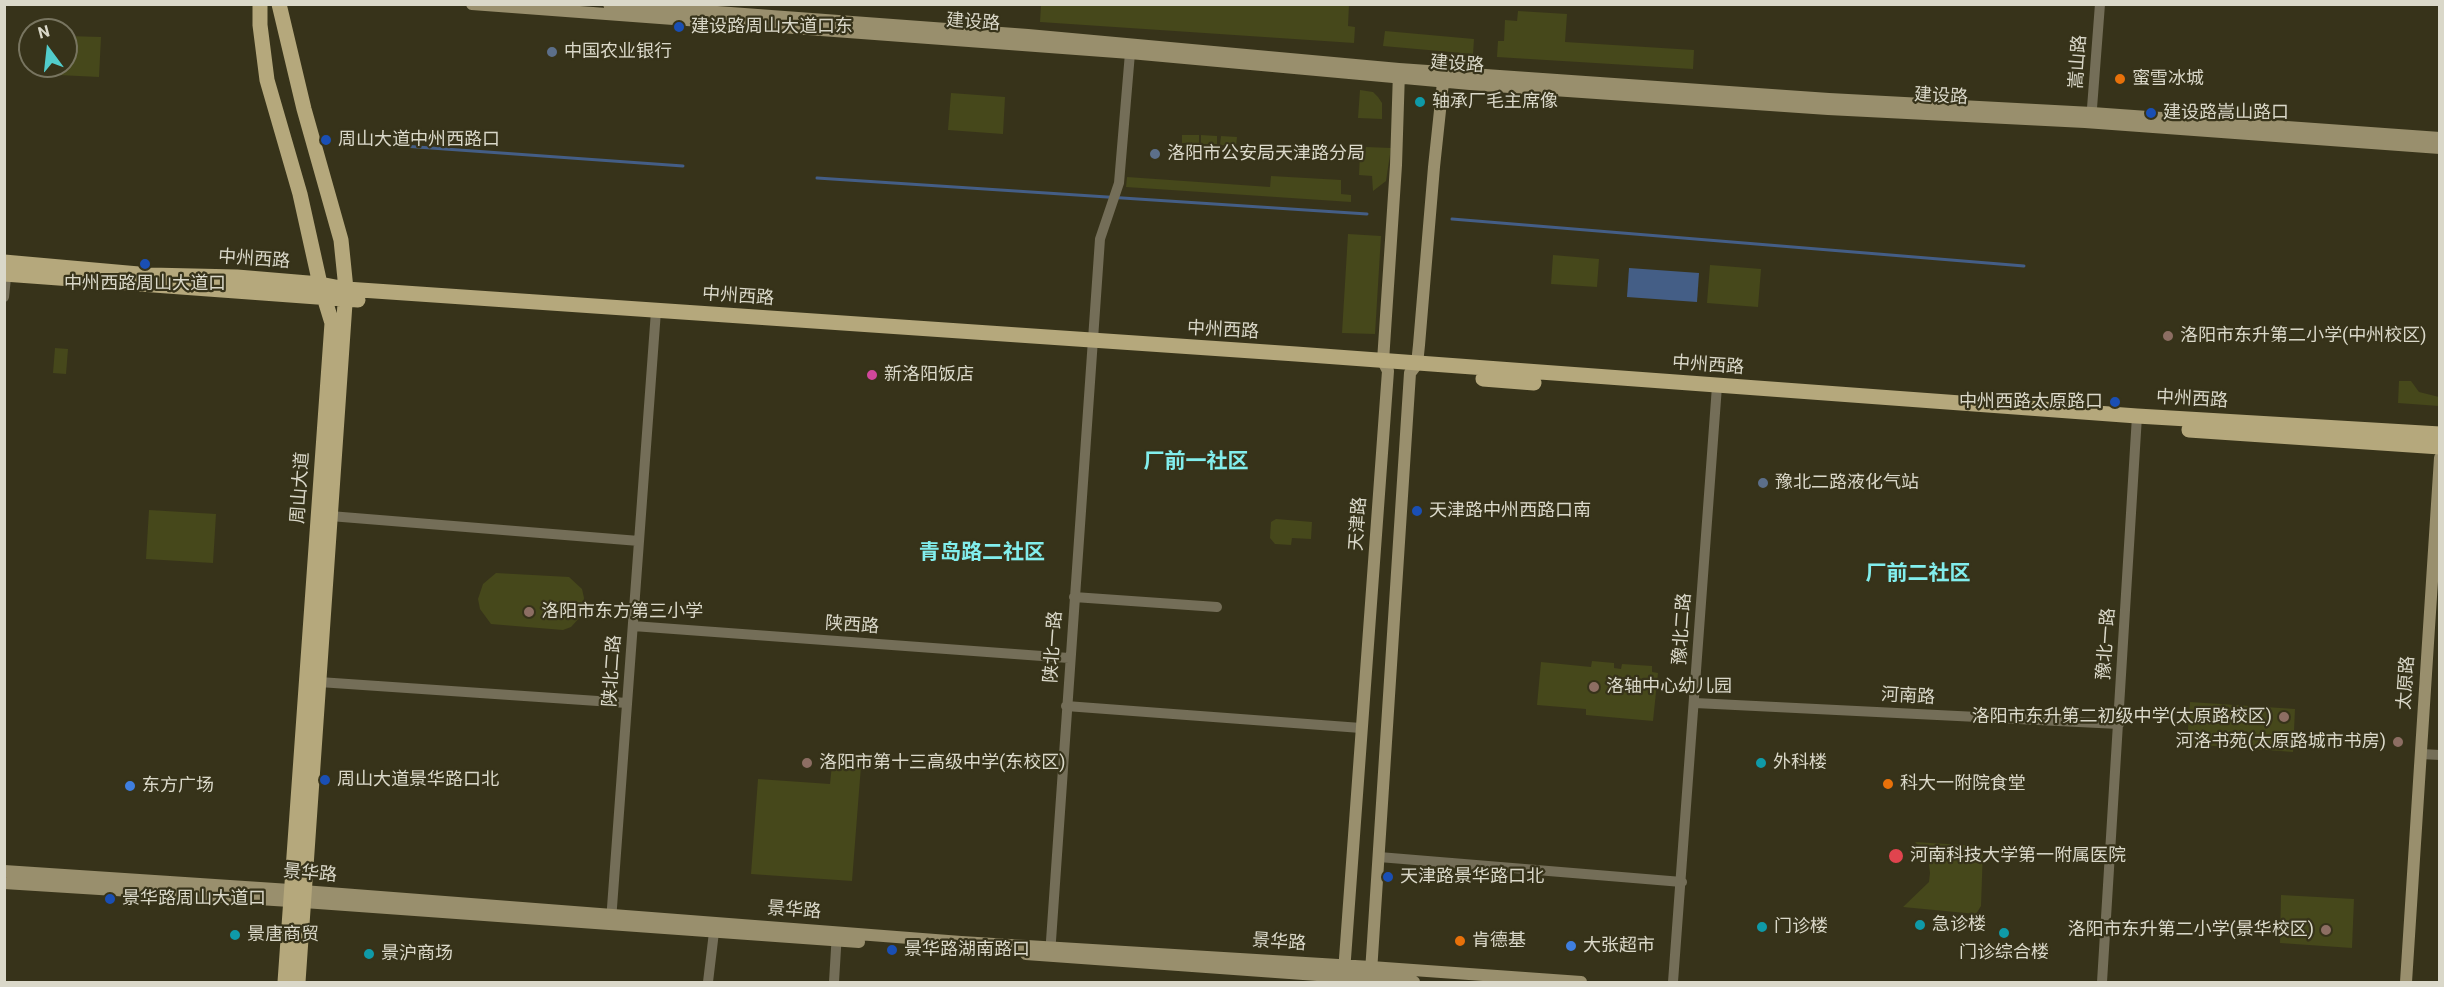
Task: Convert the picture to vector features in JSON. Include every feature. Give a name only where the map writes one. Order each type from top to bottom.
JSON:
[{"type":"main road","name":"周山大道","points":[[260,4],[260,25],[267,80],[300,194],[321,291],[332,323],[297,896],[298,982]]},
{"type":"main road","name":"周山大道","points":[[279,4],[304,109],[341,240],[346,294],[319,682],[297,896],[285,982]]},
{"type":"main road","name":"建设路","points":[[472,4],[1399,74],[1829,99],[2439,148]]},
{"type":"main road","name":"建设路","points":[[609,4],[1028,35],[1399,74]]},
{"type":"main road","name":"天津路","points":[[1344,975],[1385,366],[1399,74]]},
{"type":"main road","points":[[1371,976],[1414,368],[1443,77]]},
{"type":"main road","name":"建设路","points":[[2088,118],[2439,138]]},
{"type":"main road","name":"中州西路","points":[[6,268],[237,277],[346,294],[1414,368],[2138,421],[2439,447]]},
{"type":"main road","name":"中州西路","points":[[2138,421],[2439,434]]},
{"type":"main road","name":"太原路","points":[[2406,982],[2439,458]]},
{"type":"main road","name":"景华路","points":[[4,871],[297,896],[1050,951],[1344,975],[1581,982]]},
{"type":"main road","name":"景华路","points":[[4,883],[297,896]]},
{"type":"main road","name":"景华路","points":[[612,920],[714,932],[837,937]]},
{"type":"main road","name":"景华路","points":[[1371,976],[1414,982]]},
{"type":"street","name":"嵩山路","points":[[2088,118],[2094,4]]},
{"type":"street","name":"嵩山路","points":[[2088,118],[2100,4]]},
{"type":"street","name":"陕北一路","points":[[1050,951],[1100,239],[1119,183],[1130,53]]},
{"type":"street","points":[[4,297],[6,268]]},
{"type":"street","name":"陕北二路","points":[[612,920],[656,316]]},
{"type":"street","name":"豫北二路","points":[[1673,982],[1717,391]]},
{"type":"street","name":"豫北一路","points":[[2102,982],[2138,421]]},
{"type":"street","points":[[330,516],[639,541]]},
{"type":"street","points":[[1074,597],[1217,607]]},
{"type":"street","name":"陕西路","points":[[633,626],[1069,658]]},
{"type":"street","points":[[319,682],[627,703]]},
{"type":"street","name":"河南路","points":[[1695,703],[2119,724]]},
{"type":"street","points":[[1066,706],[1361,728]]},
{"type":"street","points":[[2421,754],[2439,755]]},
{"type":"street","points":[[1379,857],[1682,882]]},
{"type":"street","points":[[708,982],[714,932]]},
{"type":"street","points":[[834,982],[837,937]]},
{"type":"green space","points":[[1349,4],[1348,26],[1355,27],[1354,43],[1040,22],[1041,5]]},
{"type":"green space","points":[[1518,11],[1567,14],[1565,42],[1694,50],[1693,69],[1497,57],[1498,41],[1504,41],[1505,20],[1517,21]]},
{"type":"green space","points":[[1385,31],[1474,39],[1473,54],[1383,46]]},
{"type":"green space","points":[[78,36],[101,37],[99,77],[78,76]]},
{"type":"green space","points":[[1360,90],[1373,92],[1378,97],[1382,103],[1382,119],[1358,118]]},
{"type":"green space","points":[[951,93],[1005,97],[1003,134],[948,130]]},
{"type":"green space","points":[[1182,135],[1199,135],[1199,143],[1182,143]]},
{"type":"green space","points":[[1201,135],[1217,136],[1217,144],[1201,144]]},
{"type":"green space","points":[[1221,136],[1237,137],[1236,146],[1220,145]]},
{"type":"green space","points":[[1366,147],[1391,148],[1386,181],[1373,191],[1372,176],[1359,175],[1360,153],[1365,153]]},
{"type":"green space","points":[[1271,176],[1341,180],[1341,194],[1351,195],[1351,202],[1126,187],[1127,177],[1270,187]]},
{"type":"green space","points":[[1348,234],[1381,236],[1375,334],[1342,333]]},
{"type":"green space","points":[[1553,255],[1599,259],[1597,287],[1551,284]]},
{"type":"green space","points":[[1710,265],[1761,269],[1758,307],[1707,303]]},
{"type":"green space","points":[[55,348],[68,349],[66,374],[53,373]]},
{"type":"green space","points":[[2399,381],[2411,381],[2419,392],[2439,397],[2439,406],[2398,403]]},
{"type":"green space","points":[[149,510],[216,514],[213,563],[146,559]]},
{"type":"green space","points":[[1276,519],[1312,522],[1311,539],[1292,538],[1291,545],[1275,544],[1270,538],[1271,522]]},
{"type":"green space","points":[[496,573],[569,577],[582,589],[584,598],[582,615],[571,627],[563,630],[491,624],[480,609],[478,599],[483,584]]},
{"type":"green space","points":[[1592,661],[1614,663],[1614,668],[1621,669],[1622,664],[1652,666],[1652,672],[1658,673],[1653,721],[1586,715],[1586,709],[1537,705],[1541,662],[1591,667]]},
{"type":"green space","points":[[2190,702],[2295,709],[2293,752],[2187,744]]},
{"type":"green space","points":[[832,764],[861,766],[852,881],[751,874],[758,779],[830,784]]},
{"type":"green space","points":[[1915,842],[1979,846],[1983,849],[1981,906],[1976,914],[1903,907],[1929,882],[1928,856]]},
{"type":"green space","points":[[2281,895],[2354,899],[2352,948],[2280,943]]},
{"type":"water","points":[[1629,268],[1699,273],[1697,302],[1627,297]]},
{"type":"waterway","points":[[389,145],[683,166]]},
{"type":"waterway","points":[[817,178],[1367,214]]},
{"type":"waterway","points":[[1452,219],[2024,266]]},
{"type":"place","name":"建设路周山大道口东","points":[[679,27]]},
{"type":"place","name":"中国农业银行","points":[[552,52]]},
{"type":"place","name":"蜜雪冰城","points":[[2120,79]]},
{"type":"place","name":"轴承厂毛主席像","points":[[1420,102]]},
{"type":"place","name":"建设路嵩山路口","points":[[2151,113]]},
{"type":"place","name":"周山大道中州西路口","points":[[326,140]]},
{"type":"place","name":"洛阳市公安局天津路分局","points":[[1155,154]]},
{"type":"place","name":"中州西路周山大道口","points":[[145,264]]},
{"type":"place","name":"洛阳市东升第二小学(中州校区)","points":[[2168,336]]},
{"type":"place","name":"新洛阳饭店","points":[[872,375]]},
{"type":"place","name":"中州西路太原路口","points":[[2115,402]]},
{"type":"place","name":"豫北二路液化气站","points":[[1763,483]]},
{"type":"place","name":"天津路中州西路口南","points":[[1417,511]]},
{"type":"place","name":"洛阳市东方第三小学","points":[[529,612]]},
{"type":"place","name":"洛轴中心幼儿园","points":[[1594,687]]},
{"type":"place","name":"洛阳市东升第二初级中学(太原路校区)","points":[[2284,717]]},
{"type":"place","name":"河洛书苑(太原路城市书房)","points":[[2398,742]]},
{"type":"place","name":"洛阳市第十三高级中学(东校区)","points":[[807,763]]},
{"type":"place","name":"外科楼","points":[[1761,763]]},
{"type":"place","name":"周山大道景华路口北","points":[[325,780]]},
{"type":"place","name":"科大一附院食堂","points":[[1888,784]]},
{"type":"place","name":"东方广场","points":[[130,786]]},
{"type":"place","name":"河南科技大学第一附属医院","points":[[1896,856]]},
{"type":"place","name":"天津路景华路口北","points":[[1388,877]]},
{"type":"place","name":"景华路周山大道口","points":[[110,899]]},
{"type":"place","name":"急诊楼","points":[[1920,925]]},
{"type":"place","name":"门诊楼","points":[[1762,927]]},
{"type":"place","name":"洛阳市东升第二小学(景华校区)","points":[[2326,930]]},
{"type":"place","name":"门诊综合楼","points":[[2004,933]]},
{"type":"place","name":"景唐商贸","points":[[235,935]]},
{"type":"place","name":"肯德基","points":[[1460,941]]},
{"type":"place","name":"大张超市","points":[[1571,946]]},
{"type":"place","name":"景华路湖南路口","points":[[892,950]]},
{"type":"place","name":"景沪商场","points":[[369,954]]},
{"type":"district","name":"厂前一社区","points":[[1196,463]]},
{"type":"district","name":"青岛路二社区","points":[[982,554]]},
{"type":"district","name":"厂前二社区","points":[[1918,575]]}]
